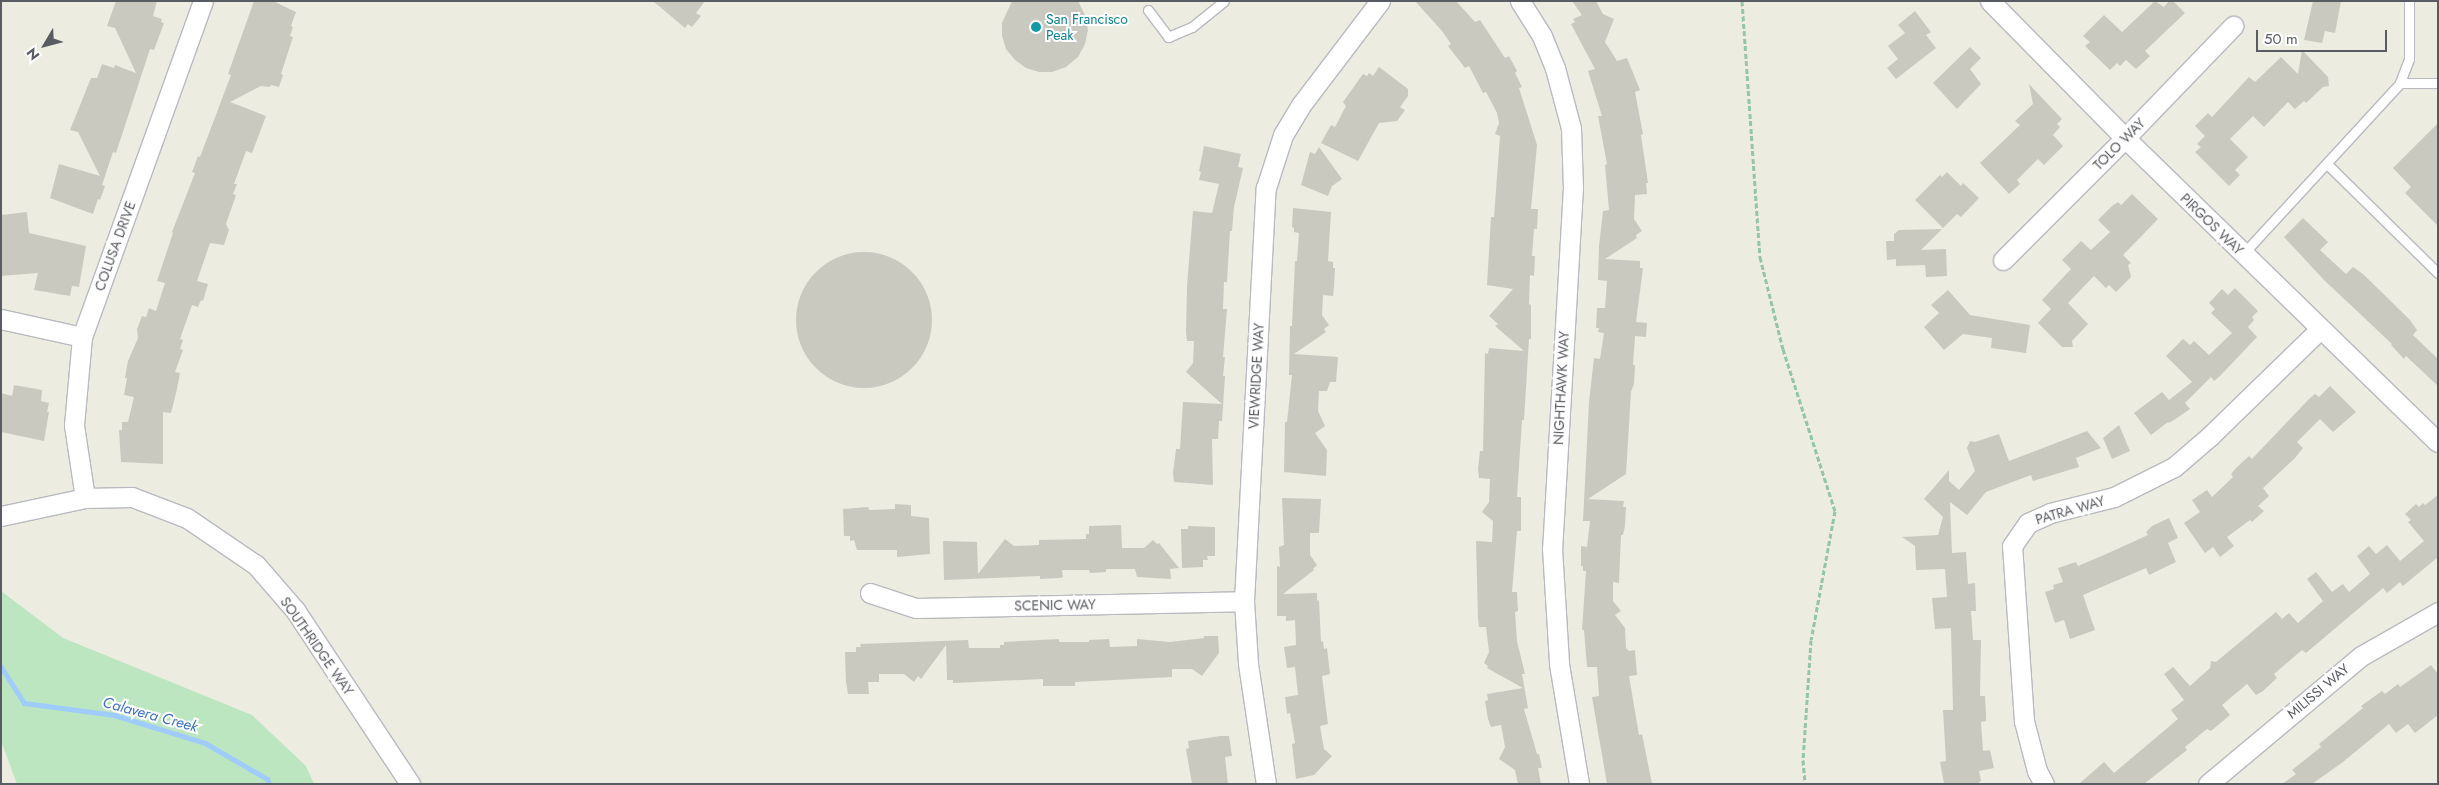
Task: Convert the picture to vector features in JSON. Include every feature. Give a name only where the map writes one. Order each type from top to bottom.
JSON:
[{"type":"street","name":"COLUSA DRIVE","points":[[85,498],[74,425],[82,337],[203,1]]},
{"type":"street","name":"VIEWRIDGE WAY","points":[[1266,784],[1248,663],[1244,601],[1266,188],[1284,135],[1301,105],[1380,1]]},
{"type":"street","name":"NIGHTHAWK WAY","points":[[1520,1],[1546,44],[1555,68],[1571,128],[1573,187],[1552,548],[1559,664],[1579,784]]},
{"type":"street","name":"PIRGOS WAY","points":[[1990,1],[2125,138],[2438,442]]},
{"type":"street","name":"TOLO WAY","points":[[2003,260],[2125,138],[2232,26]]},
{"type":"street","points":[[1,319],[82,337]]},
{"type":"street","name":"PATRA WAY","points":[[2044,784],[2037,771],[2024,721],[2012,546],[2028,523],[2050,514],[2114,497],[2174,467],[2210,436],[2320,329]]},
{"type":"street","name":"SOUTHRIDGE WAY","points":[[1,516],[85,498],[132,497],[187,518],[256,565],[295,610],[410,784]]},
{"type":"street","name":"SCENIC WAY","points":[[870,593],[916,608],[1244,601]]},
{"type":"street","name":"MILISSI WAY","points":[[2208,784],[2361,656],[2438,612]]},
{"type":"lane","points":[[1148,10],[1168,37],[1192,27],[1224,1]]},
{"type":"lane","points":[[2243,254],[2400,83],[2409,59],[2409,1]]},
{"type":"lane","points":[[2400,83],[2438,83]]},
{"type":"lane","points":[[2327,164],[2438,273]]},
{"type":"path","points":[[1742,1],[1760,257],[1783,349],[1834,511],[1811,640],[1803,760],[1805,784]]},
{"type":"green space","points":[[1,591],[63,638],[252,715],[306,766],[314,784],[17,784],[1,741]]},
{"type":"building","points":[[116,1],[157,1],[153,16],[162,19],[161,22],[164,23],[154,50],[150,49],[116,153],[113,152],[102,185],[105,186],[93,214],[50,198],[59,164],[100,176],[78,132],[70,130],[91,78],[97,78],[102,64],[114,68],[115,65],[136,73],[115,28],[107,26]]},
{"type":"building","points":[[254,1],[273,1],[296,12],[291,26],[293,27],[290,36],[293,37],[281,74],[283,75],[279,87],[271,85],[270,87],[261,86],[230,102],[266,116],[252,153],[246,151],[234,184],[237,184],[233,194],[236,195],[226,224],[229,230],[224,245],[210,243],[197,281],[208,284],[203,301],[201,300],[198,307],[192,305],[180,339],[183,340],[180,349],[183,350],[175,372],[180,373],[177,389],[171,413],[163,412],[163,464],[121,462],[119,430],[122,430],[122,422],[128,422],[134,397],[124,395],[127,378],[125,378],[128,361],[138,338],[137,329],[142,316],[146,317],[149,308],[156,311],[165,283],[157,281],[172,232],[195,173],[192,172],[198,156],[200,157],[231,75],[228,74]]},
{"type":"building","points":[[653,1],[705,1],[696,13],[701,16],[692,27],[688,24],[685,28]]},
{"type":"building","points":[[1012,1],[1078,1],[1085,15],[1088,30],[1085,44],[1078,57],[1066,67],[1052,72],[1039,72],[1026,68],[1015,60],[1006,49],[1002,36],[1002,23]]},
{"type":"building","points":[[1415,1],[1456,1],[1475,22],[1480,20],[1505,58],[1509,56],[1517,71],[1515,73],[1522,87],[1519,88],[1537,145],[1531,209],[1538,209],[1537,229],[1534,229],[1532,256],[1535,256],[1534,276],[1530,275],[1531,339],[1529,339],[1517,497],[1521,497],[1521,531],[1517,531],[1512,592],[1517,592],[1518,611],[1515,612],[1517,641],[1525,674],[1522,674],[1528,708],[1524,709],[1537,754],[1539,754],[1542,768],[1538,768],[1541,784],[1518,784],[1515,770],[1499,759],[1505,747],[1501,725],[1491,727],[1485,701],[1488,700],[1487,694],[1523,688],[1487,668],[1488,666],[1484,663],[1489,652],[1486,627],[1479,627],[1478,619],[1476,541],[1492,542],[1493,521],[1482,512],[1489,502],[1490,479],[1479,478],[1478,469],[1480,451],[1483,451],[1485,353],[1488,354],[1489,348],[1524,351],[1495,326],[1498,324],[1489,316],[1513,289],[1487,285],[1491,217],[1494,217],[1500,136],[1495,134],[1499,123],[1497,113],[1486,92],[1483,93],[1469,66],[1465,68],[1448,46],[1451,44],[1442,31]]},
{"type":"building","points":[[1572,1],[1596,1],[1603,14],[1614,19],[1605,42],[1617,61],[1627,58],[1640,90],[1635,92],[1643,134],[1641,135],[1648,183],[1646,183],[1647,194],[1635,195],[1634,219],[1642,231],[1636,235],[1637,238],[1605,259],[1640,261],[1640,268],[1643,268],[1636,322],[1647,323],[1646,337],[1635,336],[1634,384],[1631,392],[1626,474],[1588,499],[1624,501],[1623,507],[1626,507],[1625,526],[1623,535],[1621,535],[1619,583],[1613,582],[1613,601],[1621,611],[1615,615],[1625,628],[1626,648],[1629,651],[1635,650],[1637,675],[1629,676],[1639,735],[1642,734],[1652,784],[1607,784],[1592,697],[1599,696],[1597,667],[1587,667],[1584,630],[1582,630],[1586,571],[1583,571],[1583,566],[1581,566],[1581,546],[1587,547],[1590,521],[1583,521],[1589,402],[1594,358],[1600,359],[1604,333],[1598,332],[1599,328],[1596,328],[1597,308],[1605,308],[1607,281],[1598,280],[1599,246],[1603,211],[1609,210],[1605,165],[1607,164],[1598,116],[1602,116],[1588,71],[1595,69],[1571,24],[1575,22],[1573,19],[1582,15]]},
{"type":"building","points":[[2155,1],[2164,7],[2169,1],[2173,1],[2185,13],[2145,51],[2150,56],[2136,69],[2126,60],[2120,66],[2117,63],[2110,70],[2085,46],[2090,42],[2083,36],[2104,15],[2122,32]]},
{"type":"building","points":[[2313,1],[2341,1],[2335,33],[2325,31],[2322,43],[2304,40]]},
{"type":"building","points":[[1915,11],[1931,32],[1926,35],[1936,48],[1896,79],[1887,68],[1898,59],[1888,46],[1905,33],[1898,25]]},
{"type":"building","points":[[1970,47],[1981,58],[1970,69],[1981,84],[1957,109],[1933,83]]},
{"type":"building","points":[[2302,50],[2328,77],[2329,86],[2323,87],[2306,103],[2304,101],[2295,109],[2288,102],[2264,127],[2253,116],[2230,139],[2248,157],[2235,170],[2240,175],[2229,186],[2195,152],[2201,147],[2197,144],[2205,136],[2195,126],[2208,113],[2212,117],[2249,77],[2255,82],[2281,57],[2298,74]]},
{"type":"building","points":[[1379,67],[1408,89],[1408,96],[1400,107],[1405,110],[1397,121],[1379,123],[1358,161],[1321,143],[1331,125],[1335,127],[1346,106],[1343,102],[1363,74],[1367,76],[1369,73],[1373,76]]},
{"type":"building","points":[[2029,84],[2062,119],[2057,124],[2060,127],[2053,135],[2063,146],[2044,165],[2038,159],[2017,180],[2020,184],[2009,194],[1980,163],[2020,125],[2015,121],[2033,104]]},
{"type":"building","points":[[2438,123],[2438,226],[2405,193],[2411,187],[2393,168]]},
{"type":"building","points":[[1204,146],[1241,154],[1238,167],[1243,168],[1234,207],[1232,231],[1230,231],[1227,282],[1224,282],[1223,309],[1227,309],[1223,357],[1225,357],[1223,376],[1225,376],[1222,421],[1219,421],[1218,439],[1212,439],[1213,485],[1174,482],[1173,473],[1176,449],[1180,449],[1183,402],[1222,404],[1186,372],[1193,363],[1194,341],[1187,341],[1186,332],[1187,286],[1193,211],[1212,213],[1219,184],[1199,180]]},
{"type":"building","points":[[1319,147],[1342,179],[1332,186],[1328,196],[1301,185],[1310,152],[1315,154]]},
{"type":"building","points":[[1947,172],[1961,186],[1963,183],[1979,198],[1961,217],[1957,214],[1943,228],[1915,200],[1940,175],[1942,177]]},
{"type":"building","points":[[2132,194],[2158,219],[2123,255],[2131,263],[2128,265],[2131,277],[2116,292],[2109,285],[2106,288],[2094,276],[2068,303],[2088,324],[2072,341],[2073,347],[2062,347],[2038,323],[2051,309],[2042,300],[2071,269],[2062,260],[2081,241],[2091,250],[2110,232],[2098,220],[2112,206],[2118,202],[2121,205]]},
{"type":"building","points":[[1293,208],[1331,212],[1328,261],[1333,262],[1333,268],[1335,268],[1334,287],[1333,296],[1323,295],[1322,315],[1329,325],[1324,329],[1326,332],[1294,354],[1338,357],[1336,382],[1330,382],[1327,391],[1319,391],[1318,411],[1325,426],[1315,433],[1327,450],[1326,476],[1284,472],[1285,422],[1287,422],[1292,375],[1289,375],[1290,326],[1292,326],[1295,261],[1297,261],[1299,233],[1294,232],[1292,227]]},
{"type":"building","points":[[27,212],[29,233],[86,246],[79,287],[72,286],[70,296],[34,290],[38,273],[1,276],[1,215]]},
{"type":"building","points":[[2303,218],[2328,242],[2320,250],[2346,274],[2353,267],[2363,274],[2410,320],[2417,330],[2413,335],[2438,359],[2438,386],[2406,356],[2404,359],[2392,344],[2324,280],[2284,237]]},
{"type":"building","points":[[1942,229],[1921,250],[1946,249],[1947,276],[1926,277],[1925,265],[1896,266],[1896,259],[1887,260],[1886,241],[1894,241],[1894,234],[1899,230]]},
{"type":"building","points":[[864,252],[890,257],[902,263],[912,272],[921,282],[927,294],[932,320],[927,346],[921,358],[912,368],[902,377],[890,383],[864,388],[838,383],[826,377],[816,368],[807,358],[801,346],[796,320],[801,294],[807,282],[816,272],[826,263],[838,257]]},
{"type":"building","points":[[2235,288],[2258,311],[2252,317],[2254,320],[2248,327],[2257,337],[2220,376],[2214,381],[2211,377],[2185,403],[2190,409],[2151,435],[2134,413],[2162,392],[2169,400],[2192,382],[2166,356],[2183,339],[2190,345],[2194,341],[2209,355],[2232,333],[2211,313],[2215,309],[2209,303],[2222,289],[2228,295]]},
{"type":"building","points":[[1948,290],[1970,315],[2030,325],[2026,353],[1991,348],[1992,338],[1963,334],[1944,350],[1924,327],[1939,313],[1931,305]]},
{"type":"building","points":[[14,385],[42,390],[41,401],[49,403],[44,441],[1,432],[1,393],[12,396]]},
{"type":"building","points":[[2330,386],[2356,412],[2333,432],[2320,419],[2297,442],[2303,448],[2295,458],[2263,488],[2269,496],[2258,506],[2264,511],[2252,522],[2250,520],[2227,537],[2234,546],[2220,557],[2213,547],[2205,553],[2184,523],[2200,512],[2192,500],[2207,490],[2212,497],[2233,477],[2231,474],[2236,468],[2249,456],[2252,459],[2309,399],[2315,394],[2319,397]]},
{"type":"building","points":[[2119,425],[2130,451],[2112,459],[2103,438]]},
{"type":"building","points":[[2087,431],[2101,448],[2076,458],[2079,467],[2033,481],[2031,475],[1986,492],[1967,515],[1950,502],[1952,553],[1966,552],[1968,584],[1975,583],[1976,611],[1971,611],[1973,640],[1981,640],[1980,696],[1985,696],[1986,714],[1986,721],[1981,722],[1983,751],[1990,750],[1994,768],[1979,771],[1981,781],[1977,784],[1944,784],[1940,762],[1946,761],[1943,710],[1953,710],[1951,628],[1935,629],[1932,598],[1947,597],[1945,569],[1916,570],[1915,546],[1902,537],[1938,535],[1943,517],[1924,499],[1949,470],[1949,481],[1959,490],[1975,471],[1967,448],[1970,441],[1975,442],[1999,434],[2009,461]]},
{"type":"building","points":[[2438,495],[2438,557],[2403,586],[2400,582],[2387,593],[2383,588],[2306,653],[2302,650],[2274,674],[2277,678],[2263,691],[2256,695],[2247,684],[2222,705],[2230,715],[2211,731],[2207,729],[2185,747],[2187,750],[2144,784],[2079,784],[2104,762],[2114,773],[2178,719],[2171,710],[2184,700],[2164,674],[2173,667],[2190,686],[2210,668],[2211,661],[2216,662],[2276,612],[2282,619],[2289,613],[2298,623],[2323,601],[2307,579],[2316,572],[2332,592],[2343,584],[2349,592],[2370,574],[2357,556],[2369,546],[2376,554],[2387,545],[2400,561],[2424,541],[2408,522],[2411,520],[2405,514],[2416,504],[2419,507],[2423,503],[2425,505]]},
{"type":"building","points":[[1282,498],[1321,499],[1319,533],[1310,533],[1310,555],[1317,565],[1314,570],[1283,594],[1317,593],[1321,642],[1323,641],[1324,649],[1327,648],[1330,674],[1322,676],[1328,724],[1320,726],[1324,749],[1332,756],[1314,775],[1296,779],[1292,744],[1295,743],[1290,713],[1287,714],[1285,697],[1298,695],[1295,667],[1287,668],[1284,647],[1296,645],[1295,620],[1286,621],[1286,616],[1277,616],[1277,566],[1280,567],[1279,547],[1284,545]]},
{"type":"building","points":[[895,504],[911,505],[911,516],[929,518],[930,554],[897,557],[897,550],[857,550],[854,540],[850,541],[850,536],[844,536],[843,509],[868,507],[869,510],[895,509]]},
{"type":"building","points":[[2169,518],[2178,538],[2168,543],[2176,562],[2149,575],[2146,568],[2083,595],[2095,630],[2070,639],[2064,620],[2055,623],[2045,592],[2054,589],[2053,585],[2063,582],[2058,568],[2076,562],[2078,566],[2104,555],[2148,535],[2146,532],[2152,526]]},
{"type":"building","points":[[1121,525],[1122,548],[1144,548],[1153,540],[1157,544],[1159,543],[1179,568],[1170,569],[1171,579],[1137,577],[1135,569],[1106,569],[1106,572],[1090,573],[1089,570],[1062,570],[1063,577],[1059,578],[1040,579],[1040,576],[944,580],[943,541],[977,542],[978,574],[1005,539],[1014,546],[1039,545],[1039,540],[1086,539],[1086,534],[1089,534],[1089,526]]},
{"type":"building","points":[[1188,526],[1215,527],[1215,556],[1207,556],[1208,560],[1203,560],[1203,567],[1182,568],[1181,529],[1188,529]]},
{"type":"building","points":[[1204,636],[1218,636],[1219,653],[1202,676],[1192,669],[1172,669],[1172,677],[1075,682],[1075,686],[1043,686],[1043,679],[953,683],[953,680],[947,680],[946,645],[921,679],[918,676],[914,682],[904,674],[879,674],[879,682],[868,682],[869,694],[848,694],[846,682],[845,652],[856,652],[856,647],[861,647],[860,644],[968,640],[969,648],[1000,648],[1000,645],[1004,645],[1004,642],[1059,639],[1059,642],[1089,642],[1089,640],[1109,639],[1110,647],[1137,646],[1137,639],[1170,642],[1204,638]]},
{"type":"building","points":[[2431,665],[2438,674],[2438,715],[2415,733],[2408,724],[2396,733],[2389,724],[2343,762],[2312,784],[2282,784],[2296,774],[2292,770],[2321,747],[2319,744],[2363,708],[2361,706],[2382,691],[2385,694],[2398,684],[2400,687]]},
{"type":"building","points":[[1229,736],[1232,756],[1225,757],[1228,784],[1192,784],[1186,749],[1189,748],[1188,741]]},
{"type":"waterway","name":"Calavera Creek","points":[[1,667],[24,703],[114,715],[205,743],[267,779],[269,784]]},
{"type":"place","name":"San Francisco Peak","points":[[1036,27]]}]
